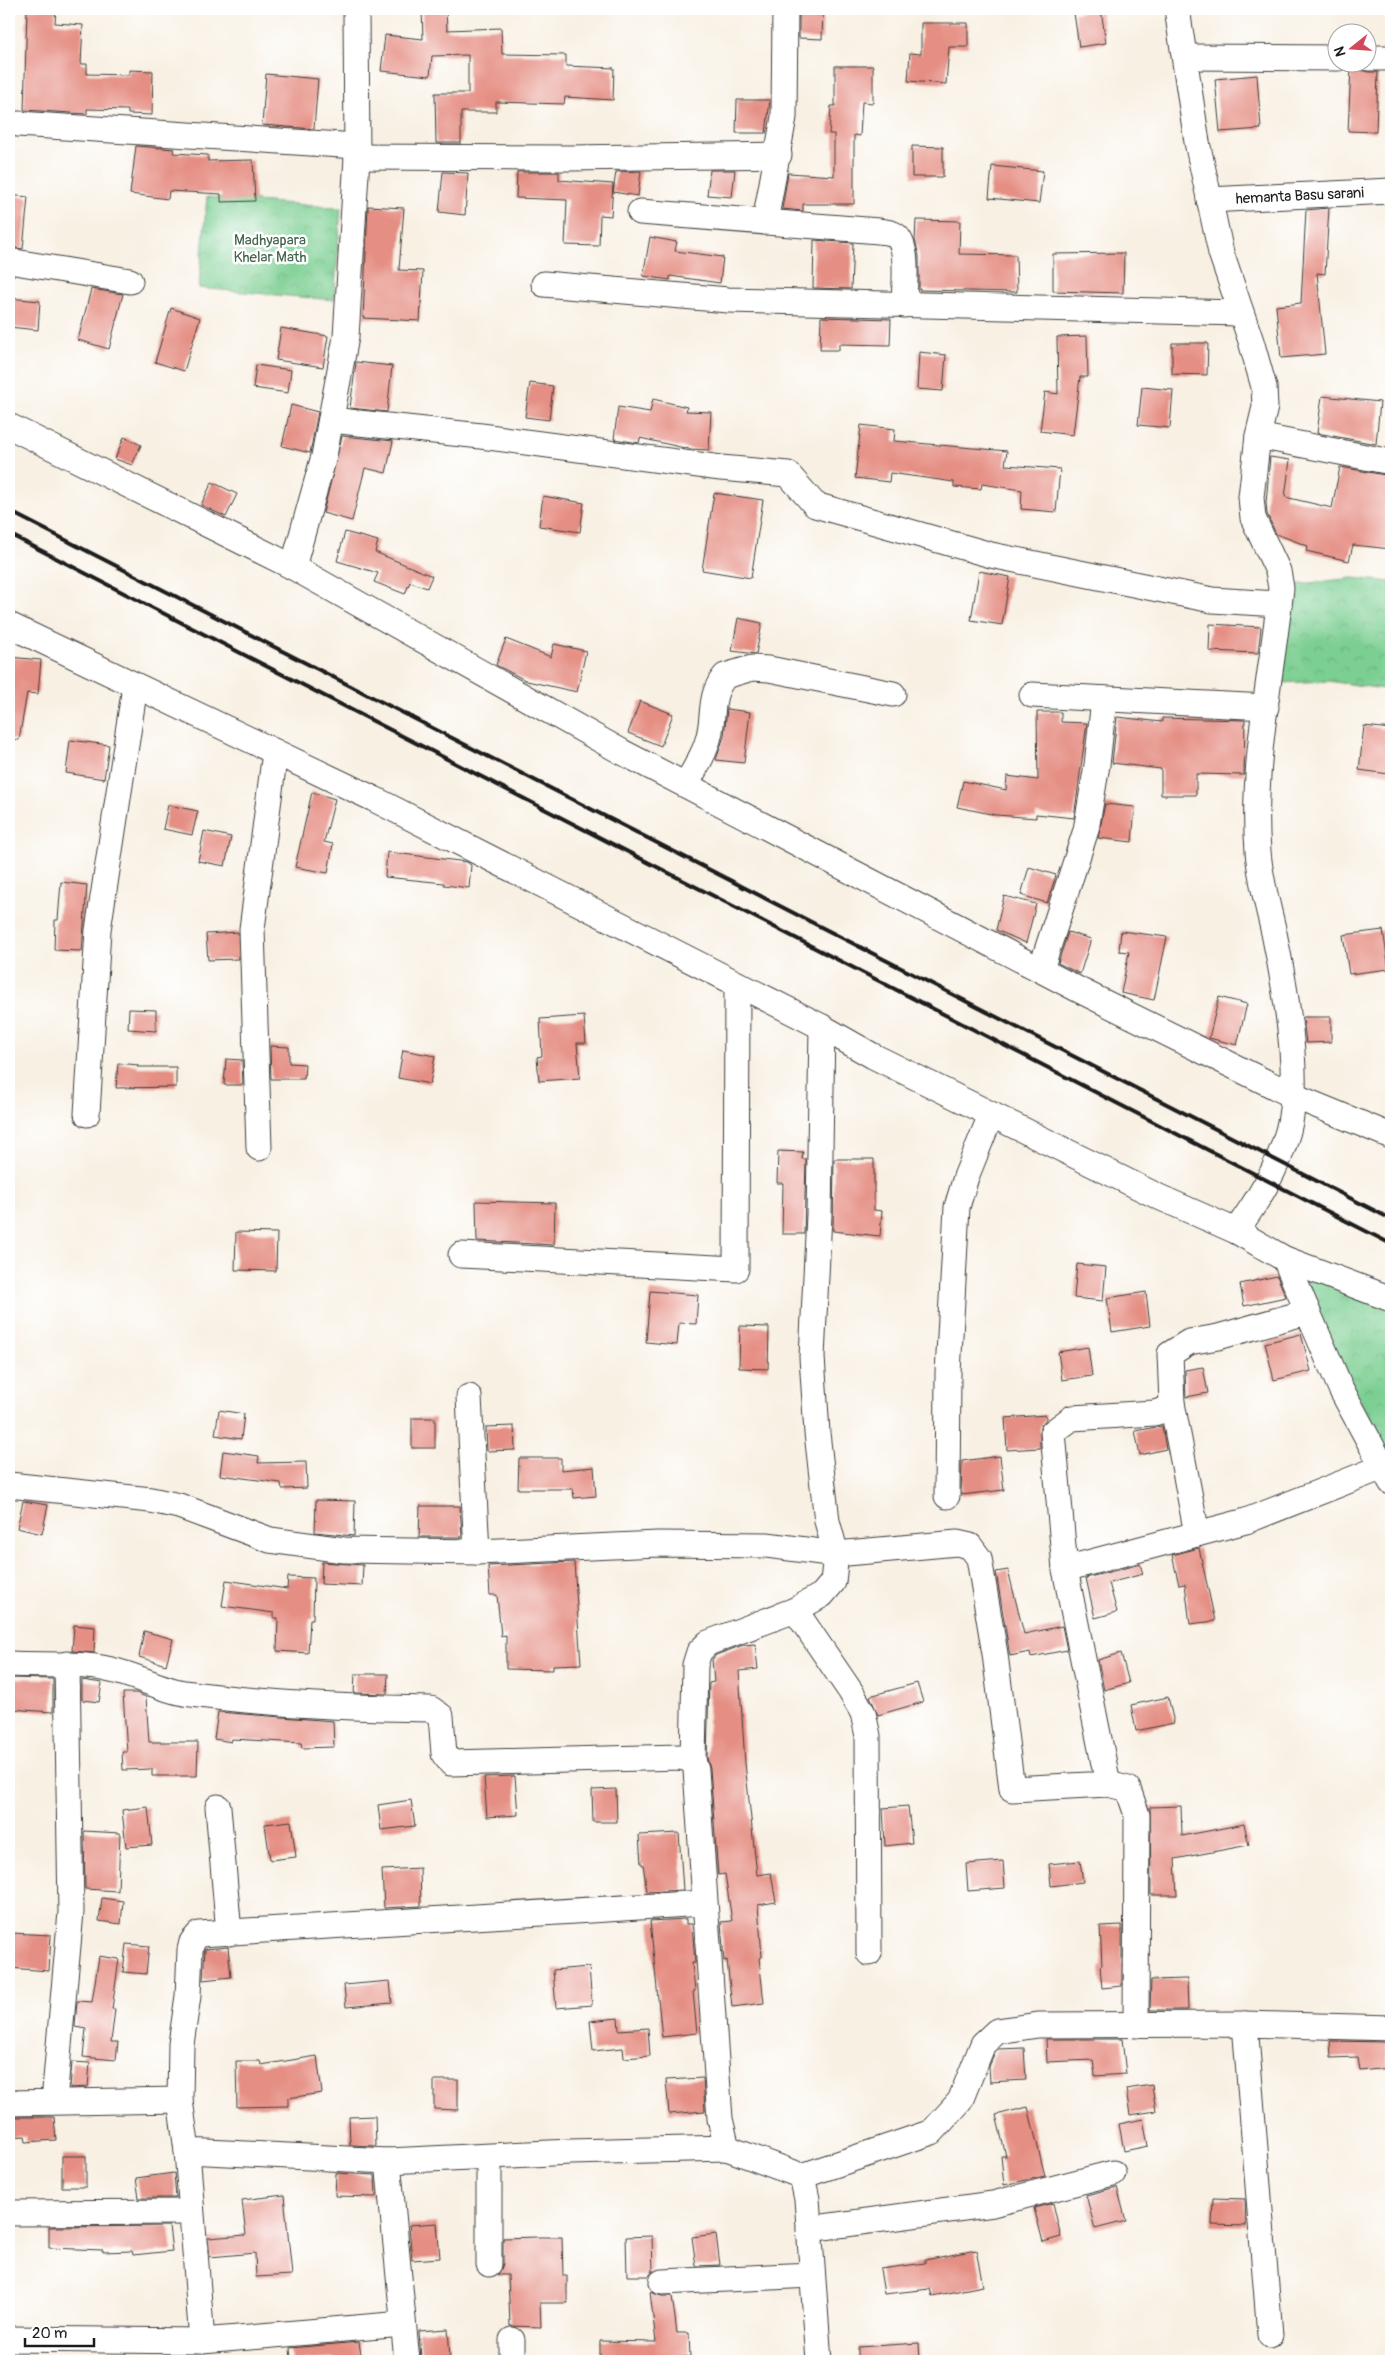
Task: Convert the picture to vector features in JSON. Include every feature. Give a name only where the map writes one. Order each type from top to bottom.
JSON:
[{"type":"street","points":[[293,567],[324,456],[346,337],[357,152],[356,9]]},
{"type":"street","points":[[765,222],[779,155],[786,87],[785,9]]},
{"type":"street","points":[[1177,9],[1197,142],[1221,253],[1251,341],[1264,387],[1265,407],[1258,436],[1251,497],[1253,518],[1278,572],[1281,588],[1258,786],[1258,853],[1285,995],[1293,1062],[1294,1096],[1288,1132],[1278,1161],[1260,1198],[1236,1231]]},
{"type":"street","points":[[1185,57],[1328,58]]},
{"type":"street","points":[[1378,58],[1391,58]]},
{"type":"street","points":[[18,124],[357,152],[569,158],[779,155]]},
{"type":"street","name":"hemanta Basu sarani","points":[[1209,200],[1391,191]]},
{"type":"street","points":[[640,212],[880,231],[894,234],[902,242],[905,257],[904,305]]},
{"type":"street","points":[[9,261],[130,281]]},
{"type":"street","points":[[544,284],[728,300],[1240,313]]},
{"type":"street","points":[[331,420],[482,436],[582,451],[721,468],[788,474],[815,505],[992,555],[1212,600],[1279,604]]},
{"type":"street","points":[[9,426],[293,567],[622,752],[1041,969],[1294,1096],[1391,1136]]},
{"type":"street","points":[[1258,436],[1391,462]]},
{"type":"street","points":[[9,625],[374,799],[822,1027],[873,1056],[1159,1198],[1236,1231],[1285,1259],[1391,1299]]},
{"type":"street","points":[[686,785],[707,743],[713,695],[725,676],[752,668],[769,669],[893,694]]},
{"type":"street","points":[[87,1114],[98,930],[135,686]]},
{"type":"street","points":[[1032,695],[1266,708]]},
{"type":"street","points":[[1041,969],[1086,830],[1098,765],[1104,699]]},
{"type":"street","points":[[258,1148],[252,929],[275,752]]},
{"type":"street","points":[[461,1255],[736,1269],[737,984]]},
{"type":"street","points":[[727,2148],[720,2119],[696,1770],[693,1760],[695,1666],[699,1652],[708,1643],[795,1610],[822,1595],[834,1582],[836,1554],[827,1520],[817,1434],[812,1357],[819,1215],[822,1027]]},
{"type":"street","points":[[947,1496],[948,1373],[957,1207],[966,1177],[991,1114]]},
{"type":"street","points":[[1065,1569],[1246,1521],[1387,1475],[1340,1390],[1285,1259]]},
{"type":"street","points":[[1197,1534],[1172,1403],[1170,1354],[1188,1342],[1218,1337],[1307,1312]]},
{"type":"street","points":[[469,1397],[477,1552]]},
{"type":"street","points":[[1108,1784],[1065,1569],[1052,1432],[1072,1418],[1154,1413],[1165,1410],[1172,1403]]},
{"type":"street","points":[[9,1485],[151,1500],[179,1506],[270,1540],[300,1546],[344,1550],[477,1552],[658,1544],[767,1545],[836,1554],[957,1543],[970,1546],[979,1558],[995,1654],[1012,1789],[1108,1784],[1128,1790],[1137,1815],[1136,2025]]},
{"type":"street","points":[[795,1610],[851,1692],[863,1713],[868,1736],[869,1953]]},
{"type":"street","points":[[9,1664],[67,1664],[112,1670],[169,1690],[237,1700],[333,1707],[431,1710],[441,1716],[444,1754],[451,1763],[680,1757],[693,1760]]},
{"type":"street","points":[[54,2101],[70,1912],[67,1664]]},
{"type":"street","points":[[218,1807],[229,1933]]},
{"type":"street","points":[[202,2341],[187,2151],[180,2100],[181,2044],[188,1996],[192,1942],[199,1934],[704,1903]]},
{"type":"street","points":[[1245,2024],[1270,2335]]},
{"type":"street","points":[[187,2151],[388,2161],[570,2152],[727,2148],[802,2176],[932,2132],[960,2101],[983,2044],[997,2032],[1038,2025],[1245,2024],[1391,2028]]},
{"type":"street","points":[[9,2103],[180,2100]]},
{"type":"street","points":[[489,2157],[489,2264]]},
{"type":"street","points":[[388,2161],[407,2361]]},
{"type":"street","points":[[809,2229],[993,2204],[1113,2174]]},
{"type":"street","points":[[802,2176],[808,2199],[812,2275],[820,2361]]},
{"type":"street","points":[[9,2214],[192,2212]]},
{"type":"street","points":[[662,2282],[812,2275]]},
{"type":"street","points":[[9,2339],[202,2341],[403,2324]]},
{"type":"green space","name":"Madhyapara Khelar Math","points":[[207,197],[341,208],[334,300],[199,288]]},
{"type":"green space","points":[[1353,578],[1391,582],[1391,690],[1328,681],[1279,683],[1293,585]]},
{"type":"green space","points":[[1294,1269],[1391,1305],[1391,1462]]},
{"type":"building","points":[[27,9],[56,9],[55,23],[83,25],[81,64],[87,64],[87,74],[129,75],[129,70],[153,71],[152,115],[128,114],[128,110],[87,109],[87,114],[24,110]]},
{"type":"building","points":[[422,9],[446,9],[447,30],[501,28],[502,54],[566,55],[566,66],[614,68],[613,100],[565,97],[564,104],[496,102],[496,112],[461,112],[461,143],[436,143],[435,93],[468,93],[468,55],[432,56],[430,76],[381,71],[385,35],[423,39]]},
{"type":"building","points":[[799,9],[823,9],[822,39],[799,38]]},
{"type":"building","points":[[1101,10],[1106,43],[1079,47],[1074,13]]},
{"type":"building","points":[[921,23],[968,23],[968,47],[949,47],[946,84],[908,81],[910,53],[921,54]]},
{"type":"building","points":[[835,66],[873,66],[873,103],[862,102],[860,136],[854,135],[854,204],[803,204],[803,211],[782,209],[788,173],[834,176],[834,134],[829,134],[831,106],[835,106]]},
{"type":"building","points":[[1351,72],[1378,72],[1376,132],[1348,131]]},
{"type":"building","points":[[266,74],[318,79],[314,129],[262,125]]},
{"type":"building","points":[[1257,75],[1261,129],[1220,132],[1215,79]]},
{"type":"building","points":[[737,100],[770,100],[766,133],[736,133]]},
{"type":"building","points":[[136,146],[174,149],[173,153],[208,155],[208,161],[253,160],[255,201],[221,202],[221,194],[169,191],[168,199],[130,194]]},
{"type":"building","points":[[912,146],[943,147],[943,177],[912,177]]},
{"type":"building","points":[[992,166],[1043,171],[1039,203],[989,198]]},
{"type":"building","points":[[710,170],[735,170],[732,197],[707,195]]},
{"type":"building","points":[[641,171],[638,196],[613,192],[616,172]]},
{"type":"building","points":[[443,172],[468,173],[465,215],[439,212]]},
{"type":"building","points":[[517,172],[559,172],[559,180],[613,184],[611,216],[600,215],[599,246],[565,245],[567,200],[516,198]]},
{"type":"building","points":[[9,195],[28,197],[23,249],[9,247]]},
{"type":"building","points":[[368,206],[404,208],[399,270],[423,271],[420,321],[363,318]]},
{"type":"building","points":[[1329,208],[1325,274],[1317,273],[1325,354],[1281,358],[1276,306],[1301,303],[1306,210]]},
{"type":"building","points":[[916,220],[960,221],[959,254],[1016,255],[1017,292],[919,290],[919,256],[915,240]]},
{"type":"building","points":[[650,237],[677,242],[675,251],[723,257],[720,283],[670,276],[670,280],[643,276]]},
{"type":"building","points":[[814,240],[853,243],[851,289],[813,288]]},
{"type":"building","points":[[1124,253],[1123,293],[1053,291],[1053,254]]},
{"type":"building","points":[[91,289],[123,294],[109,349],[78,340]]},
{"type":"building","points":[[9,298],[40,301],[38,330],[9,327]]},
{"type":"building","points":[[171,308],[200,318],[184,371],[155,362]]},
{"type":"building","points":[[821,317],[891,319],[890,345],[839,344],[839,350],[820,350]]},
{"type":"building","points":[[281,328],[328,336],[323,367],[276,360]]},
{"type":"building","points":[[1087,336],[1088,377],[1080,377],[1073,435],[1040,431],[1045,392],[1058,394],[1057,337]]},
{"type":"building","points":[[1172,343],[1208,343],[1207,375],[1172,374]]},
{"type":"building","points":[[919,352],[946,355],[943,391],[917,389]]},
{"type":"building","points":[[356,362],[392,366],[387,412],[350,408]]},
{"type":"building","points":[[256,365],[291,370],[288,393],[253,388]]},
{"type":"building","points":[[530,383],[553,386],[549,420],[525,417]]},
{"type":"building","points":[[1142,387],[1173,390],[1170,428],[1138,425]]},
{"type":"building","points":[[1322,396],[1380,402],[1376,444],[1317,433]]},
{"type":"building","points":[[653,399],[687,407],[686,411],[711,412],[709,450],[689,449],[640,438],[639,443],[614,439],[618,407],[650,412]]},
{"type":"building","points":[[291,405],[318,412],[310,453],[282,446]]},
{"type":"building","points":[[861,425],[895,429],[894,441],[1007,451],[1005,465],[1060,469],[1056,512],[1021,509],[1022,490],[982,484],[981,489],[954,487],[954,482],[890,473],[889,482],[855,478]]},
{"type":"building","points":[[342,436],[393,441],[386,473],[365,468],[352,521],[323,513]]},
{"type":"building","points":[[124,437],[141,445],[132,465],[115,459]]},
{"type":"building","points":[[1270,457],[1290,460],[1285,497],[1332,508],[1340,467],[1391,476],[1391,549],[1353,545],[1349,561],[1306,551],[1308,546],[1276,534],[1267,514],[1266,503]]},
{"type":"building","points":[[212,482],[237,494],[226,517],[201,505]]},
{"type":"building","points":[[714,493],[763,500],[751,578],[702,570]]},
{"type":"building","points":[[543,496],[584,503],[580,532],[539,526]]},
{"type":"building","points":[[345,532],[378,541],[375,552],[432,576],[427,588],[410,582],[405,594],[374,582],[378,573],[337,561]]},
{"type":"building","points":[[979,571],[1010,577],[1002,625],[971,620]]},
{"type":"building","points":[[738,618],[762,623],[756,654],[732,651]]},
{"type":"building","points":[[1210,624],[1261,627],[1258,653],[1209,651]]},
{"type":"building","points":[[506,639],[551,657],[554,644],[586,651],[577,692],[527,681],[496,665]]},
{"type":"building","points":[[9,657],[41,660],[38,694],[27,693],[19,740],[9,739]]},
{"type":"building","points":[[640,701],[673,714],[661,746],[628,733]]},
{"type":"building","points":[[727,709],[750,712],[744,763],[716,760],[724,736]]},
{"type":"building","points":[[1037,712],[1061,712],[1061,722],[1087,723],[1074,818],[1036,814],[1036,818],[996,815],[957,807],[963,781],[1006,790],[1007,776],[1038,780]]},
{"type":"building","points":[[1117,717],[1162,722],[1162,718],[1245,720],[1244,775],[1196,774],[1196,795],[1161,795],[1161,769],[1112,763]]},
{"type":"building","points":[[1364,726],[1391,729],[1389,774],[1359,770]]},
{"type":"building","points":[[70,740],[109,745],[104,779],[66,773]]},
{"type":"building","points":[[312,792],[335,799],[324,842],[333,844],[328,873],[295,867]]},
{"type":"building","points":[[1105,804],[1135,807],[1132,842],[1098,838]]},
{"type":"building","points":[[168,805],[198,811],[192,835],[163,829]]},
{"type":"building","points":[[204,831],[231,837],[225,866],[198,861]]},
{"type":"building","points":[[387,852],[467,862],[471,865],[469,888],[444,885],[444,883],[385,877]]},
{"type":"building","points":[[1029,867],[1056,875],[1047,903],[1021,895]]},
{"type":"building","points":[[61,882],[87,885],[82,951],[54,950],[55,920],[58,920]]},
{"type":"building","points":[[1004,896],[1036,904],[1026,943],[996,930]]},
{"type":"building","points":[[1383,930],[1389,969],[1349,974],[1343,935]]},
{"type":"building","points":[[1121,931],[1167,937],[1154,1000],[1121,993],[1129,952],[1119,951]]},
{"type":"building","points":[[238,932],[239,959],[208,960],[206,934]]},
{"type":"building","points":[[1068,932],[1091,939],[1080,974],[1058,963]]},
{"type":"building","points":[[1219,997],[1247,1004],[1237,1045],[1209,1038]]},
{"type":"building","points":[[129,1009],[156,1010],[156,1031],[128,1029]]},
{"type":"building","points":[[584,1016],[586,1043],[577,1043],[580,1078],[539,1081],[537,1057],[542,1056],[540,1019]]},
{"type":"building","points":[[1303,1017],[1331,1017],[1331,1042],[1306,1043]]},
{"type":"building","points":[[270,1046],[289,1047],[289,1063],[305,1064],[304,1079],[271,1079]]},
{"type":"building","points":[[403,1050],[435,1056],[430,1084],[398,1078]]},
{"type":"building","points":[[226,1059],[242,1060],[243,1085],[224,1085]]},
{"type":"building","points":[[118,1063],[138,1065],[137,1067],[176,1067],[176,1087],[116,1088]]},
{"type":"building","points":[[778,1151],[803,1152],[802,1159],[806,1159],[804,1234],[782,1234],[783,1183],[777,1183]]},
{"type":"building","points":[[834,1159],[874,1159],[874,1210],[882,1211],[880,1236],[833,1231]]},
{"type":"building","points":[[476,1201],[555,1203],[554,1245],[477,1241]]},
{"type":"building","points":[[236,1232],[277,1233],[276,1271],[235,1270]]},
{"type":"building","points":[[1077,1264],[1106,1267],[1103,1301],[1074,1298]]},
{"type":"building","points":[[1277,1276],[1286,1297],[1244,1306],[1240,1284]]},
{"type":"building","points":[[650,1291],[698,1295],[696,1324],[679,1323],[677,1345],[646,1342]]},
{"type":"building","points":[[1146,1292],[1150,1326],[1112,1332],[1107,1298]]},
{"type":"building","points":[[740,1326],[769,1327],[768,1369],[739,1368]]},
{"type":"building","points":[[1301,1334],[1311,1371],[1274,1380],[1265,1343]]},
{"type":"building","points":[[1088,1347],[1092,1376],[1062,1380],[1058,1352]]},
{"type":"building","points":[[1203,1367],[1208,1393],[1186,1397],[1185,1370]]},
{"type":"building","points":[[219,1410],[244,1414],[241,1439],[215,1435]]},
{"type":"building","points":[[1046,1415],[1046,1419],[1040,1427],[1040,1448],[1007,1450],[1005,1418]]},
{"type":"building","points":[[412,1418],[435,1418],[435,1448],[412,1448]]},
{"type":"building","points":[[514,1426],[515,1450],[487,1451],[486,1427]]},
{"type":"building","points":[[1162,1426],[1166,1449],[1140,1455],[1135,1431]]},
{"type":"building","points":[[223,1451],[259,1456],[258,1463],[306,1462],[307,1488],[282,1489],[281,1483],[220,1475]]},
{"type":"building","points":[[1000,1456],[1004,1490],[961,1495],[962,1461]]},
{"type":"building","points":[[519,1458],[561,1458],[561,1470],[594,1467],[596,1496],[574,1498],[573,1489],[518,1489]]},
{"type":"building","points":[[316,1500],[355,1501],[354,1536],[315,1532]]},
{"type":"building","points":[[23,1501],[48,1505],[42,1534],[17,1528]]},
{"type":"building","points":[[420,1506],[460,1506],[462,1537],[419,1537]]},
{"type":"building","points":[[1199,1548],[1215,1621],[1190,1624],[1185,1584],[1179,1585],[1172,1555]]},
{"type":"building","points":[[322,1562],[363,1565],[362,1586],[321,1584]]},
{"type":"building","points":[[574,1562],[581,1664],[553,1665],[553,1670],[506,1669],[506,1635],[501,1636],[497,1595],[490,1595],[488,1566]]},
{"type":"building","points":[[1140,1564],[1143,1574],[1109,1583],[1117,1612],[1095,1618],[1086,1578]]},
{"type":"building","points":[[1008,1570],[1024,1634],[1062,1626],[1067,1650],[1031,1657],[1030,1652],[1010,1656],[996,1572]]},
{"type":"building","points":[[288,1577],[314,1578],[313,1619],[310,1619],[308,1653],[277,1651],[278,1618],[274,1618],[274,1613],[222,1606],[226,1580],[287,1589]]},
{"type":"building","points":[[74,1625],[95,1627],[94,1653],[72,1651]]},
{"type":"building","points":[[144,1631],[173,1639],[166,1665],[139,1657]]},
{"type":"building","points":[[755,1644],[758,1669],[739,1671],[745,1763],[757,1875],[771,1873],[776,1902],[758,1905],[762,1957],[759,1958],[764,2003],[732,2007],[727,1960],[724,1961],[721,1922],[732,1921],[725,1874],[718,1875],[710,1769],[707,1758],[709,1683],[714,1682],[712,1660],[716,1655],[743,1645]]},
{"type":"building","points":[[1121,1653],[1129,1683],[1104,1690],[1098,1660]]},
{"type":"building","points":[[355,1674],[388,1674],[387,1694],[354,1693]]},
{"type":"building","points":[[9,1678],[53,1679],[53,1712],[9,1709]]},
{"type":"building","points":[[82,1680],[102,1683],[99,1702],[82,1700]]},
{"type":"building","points":[[917,1683],[923,1702],[878,1715],[870,1696]]},
{"type":"building","points":[[123,1693],[136,1693],[146,1697],[149,1742],[198,1742],[197,1776],[152,1776],[152,1769],[123,1770],[122,1752],[127,1752]]},
{"type":"building","points":[[1168,1697],[1174,1723],[1136,1731],[1131,1705]]},
{"type":"building","points":[[218,1712],[333,1721],[334,1747],[302,1748],[301,1743],[232,1739],[231,1742],[214,1739]]},
{"type":"building","points":[[515,1776],[518,1815],[487,1817],[484,1777]]},
{"type":"building","points":[[616,1789],[617,1822],[593,1822],[592,1790]]},
{"type":"building","points":[[411,1800],[415,1826],[381,1830],[378,1805]]},
{"type":"building","points":[[908,1806],[912,1843],[885,1846],[883,1808]]},
{"type":"building","points":[[1181,1806],[1182,1836],[1244,1824],[1249,1845],[1175,1859],[1177,1895],[1151,1895],[1150,1807]]},
{"type":"building","points":[[148,1807],[152,1845],[126,1847],[122,1810]]},
{"type":"building","points":[[291,1821],[296,1857],[270,1860],[265,1824]]},
{"type":"building","points":[[84,1831],[120,1833],[118,1891],[85,1889]]},
{"type":"building","points":[[679,1833],[683,1890],[647,1892],[643,1864],[641,1864],[639,1835]]},
{"type":"building","points":[[1003,1861],[1005,1888],[968,1891],[966,1864]]},
{"type":"building","points":[[1080,1861],[1083,1882],[1051,1886],[1049,1864]]},
{"type":"building","points":[[420,1868],[421,1906],[384,1908],[382,1870]]},
{"type":"building","points":[[102,1898],[123,1901],[121,1924],[99,1921]]},
{"type":"building","points":[[686,1919],[686,1924],[692,1924],[695,1963],[692,1963],[695,1991],[693,1992],[697,2033],[662,2037],[650,1921]]},
{"type":"building","points":[[1122,1925],[1122,1986],[1102,1988],[1100,1926]]},
{"type":"building","points":[[10,1933],[51,1935],[49,1971],[9,1968]]},
{"type":"building","points":[[126,1944],[149,1946],[146,1974],[123,1972]]},
{"type":"building","points":[[228,1947],[231,1977],[203,1980],[205,1949]]},
{"type":"building","points":[[99,1956],[119,1959],[112,2009],[115,2009],[111,2042],[118,2042],[116,2060],[83,2057],[86,2029],[75,2027],[77,2001],[92,2002]]},
{"type":"building","points":[[589,1967],[592,2005],[556,2008],[553,1970]]},
{"type":"building","points":[[1187,1979],[1188,2010],[1150,2010],[1151,1980]]},
{"type":"building","points":[[390,1981],[392,2003],[346,2007],[344,1985]]},
{"type":"building","points":[[618,2018],[619,2030],[648,2028],[650,2056],[624,2058],[623,2048],[593,2051],[590,2021]]},
{"type":"building","points":[[1046,2039],[1122,2039],[1126,2074],[1095,2076],[1093,2060],[1047,2062]]},
{"type":"building","points":[[1330,2041],[1386,2042],[1388,2068],[1360,2071],[1358,2057],[1331,2058]]},
{"type":"building","points":[[1024,2048],[1026,2080],[990,2082],[989,2067],[998,2049]]},
{"type":"building","points":[[317,2056],[322,2093],[288,2098],[288,2106],[237,2107],[236,2061],[260,2061],[261,2065]]},
{"type":"building","points":[[72,2062],[90,2063],[88,2087],[70,2088]]},
{"type":"building","points":[[703,2078],[705,2111],[669,2114],[666,2080]]},
{"type":"building","points":[[434,2080],[458,2080],[458,2110],[434,2109]]},
{"type":"building","points":[[1152,2085],[1156,2111],[1130,2115],[1126,2089]]},
{"type":"building","points":[[1028,2107],[1045,2176],[1004,2185],[1001,2156],[1006,2156],[996,2115]]},
{"type":"building","points":[[375,2116],[376,2146],[350,2145],[349,2117]]},
{"type":"building","points":[[9,2117],[54,2117],[56,2140],[26,2142],[25,2136],[9,2137]]},
{"type":"building","points":[[1143,2119],[1148,2146],[1124,2151],[1119,2124]]},
{"type":"building","points":[[62,2156],[86,2156],[86,2187],[62,2187]]},
{"type":"building","points":[[174,2173],[176,2198],[139,2198],[136,2178]]},
{"type":"building","points":[[336,2173],[375,2175],[376,2197],[335,2196]]},
{"type":"building","points":[[1117,2187],[1126,2221],[1095,2229],[1086,2195]]},
{"type":"building","points":[[284,2195],[292,2275],[256,2277],[255,2253],[210,2257],[208,2238],[246,2235],[242,2200]]},
{"type":"building","points":[[1213,2198],[1245,2199],[1246,2226],[1212,2225]]},
{"type":"building","points":[[1053,2203],[1061,2237],[1043,2242],[1034,2208]]},
{"type":"building","points":[[437,2223],[440,2258],[412,2260],[409,2225]]},
{"type":"building","points":[[169,2226],[172,2251],[133,2255],[132,2251],[103,2252],[103,2250],[49,2248],[49,2227]]},
{"type":"building","points":[[716,2234],[720,2265],[696,2266],[692,2237]]},
{"type":"building","points":[[652,2236],[653,2271],[649,2276],[627,2276],[626,2237]]},
{"type":"building","points":[[562,2237],[563,2276],[567,2276],[567,2303],[540,2303],[541,2327],[510,2326],[508,2275],[498,2275],[503,2264],[503,2238]]},
{"type":"building","points":[[976,2250],[983,2286],[932,2296],[930,2289],[884,2294],[880,2269],[925,2263],[925,2260]]},
{"type":"building","points":[[650,2292],[662,2296],[672,2296],[677,2333],[689,2333],[690,2357],[635,2358],[635,2361],[600,2361],[600,2341],[656,2342]]},
{"type":"building","points":[[448,2329],[450,2357],[421,2359],[419,2331]]},
{"type":"building","points":[[359,2342],[362,2361],[333,2361],[333,2359],[291,2361],[290,2348]]},
{"type":"building","points":[[919,2343],[920,2361],[858,2361],[858,2347]]},
{"type":"railway","points":[[9,511],[1391,1219]]},
{"type":"railway","points":[[9,534],[1391,1244]]}]
